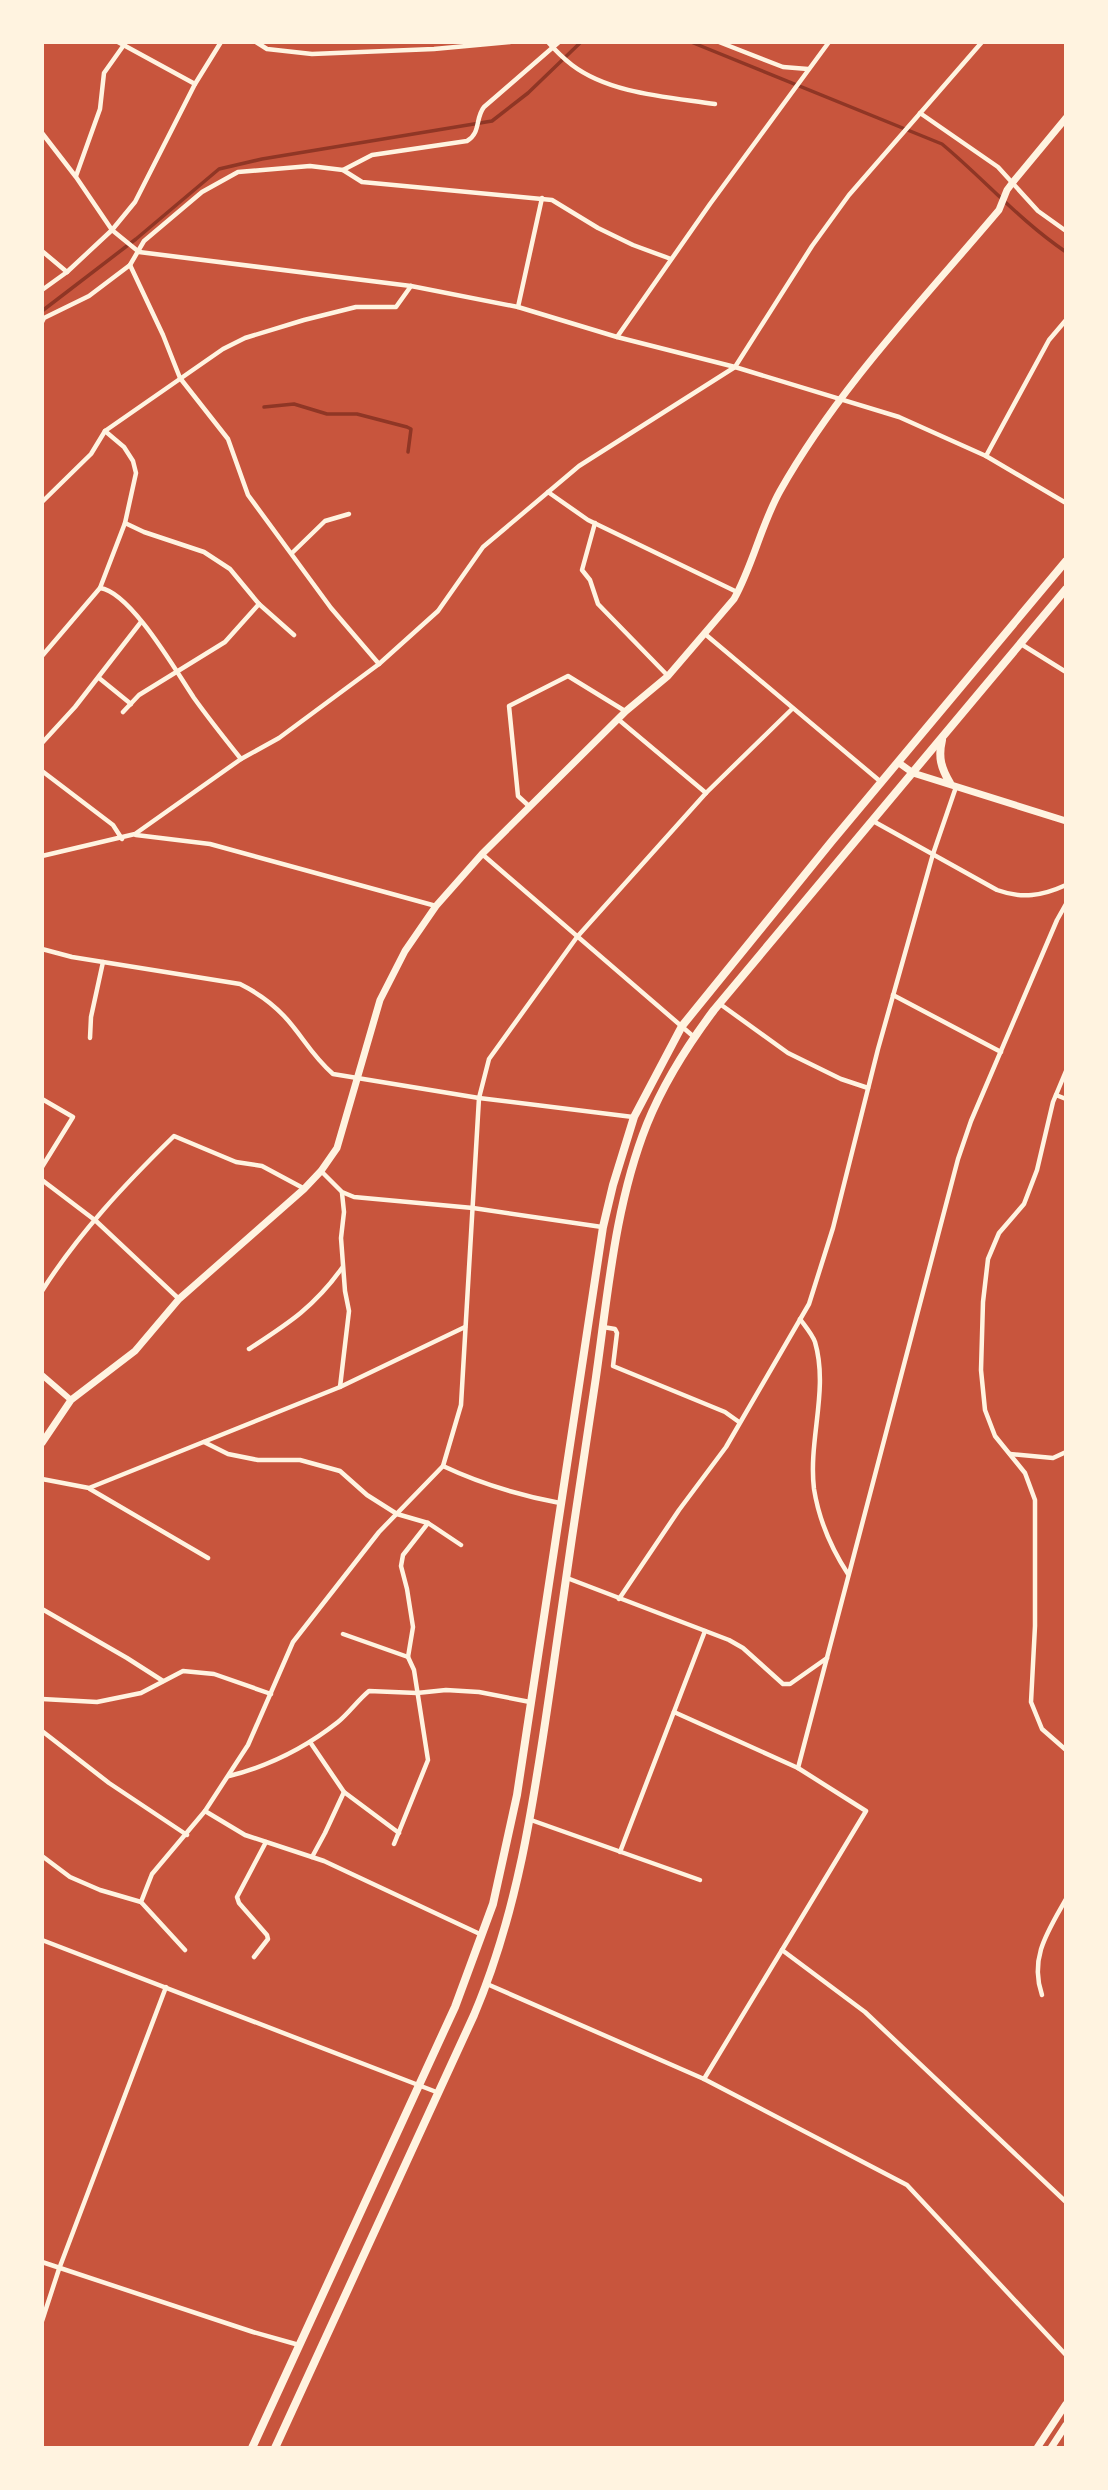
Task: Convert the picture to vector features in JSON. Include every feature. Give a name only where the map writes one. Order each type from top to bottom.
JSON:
[{"type":"main road","points":[[42,1443],[71,1401],[135,1351],[179,1299],[321,1171],[337,1148],[380,1000],[405,951],[436,906],[482,854],[626,711],[668,676],[738,593],[778,494],[840,398],[999,209],[1007,190],[1066,118]]},
{"type":"main road","points":[[251,2448],[348,2243],[468,1978],[493,1904],[517,1795],[603,1227],[613,1185],[635,1117],[682,1027],[1066,562]]},
{"type":"main road","points":[[275,2448],[487,1984],[511,1911],[531,1820],[618,1230],[647,1124],[684,1050],[719,1004],[1066,589]]},
{"type":"main road","points":[[942,739],[939,753],[941,764],[953,785]]},
{"type":"main road","points":[[899,763],[913,773],[1066,821]]},
{"type":"main road","points":[[348,2243],[366,2250]]},
{"type":"main road","points":[[1037,2448],[1066,2404]]},
{"type":"main road","points":[[1051,2448],[1066,2425]]},
{"type":"street","points":[[42,290],[67,272],[112,230],[135,202],[195,84],[221,42]]},
{"type":"street","points":[[256,42],[267,49],[312,54],[510,42]]},
{"type":"street","points":[[548,42],[573,66],[625,89],[715,104]]},
{"type":"street","points":[[343,170],[372,155],[467,141],[476,134],[478,114],[559,42]]},
{"type":"street","points":[[719,42],[783,66],[808,69]]},
{"type":"street","points":[[617,337],[829,42]]},
{"type":"street","points":[[42,856],[135,834],[242,759],[279,738],[379,664],[438,611],[483,547],[579,466],[735,367],[812,246],[849,195],[982,42]]},
{"type":"street","points":[[76,177],[100,109],[104,73],[123,43],[195,84]]},
{"type":"street","points":[[920,113],[998,167],[1038,211],[1066,231]]},
{"type":"street","points":[[42,134],[76,177],[112,230],[137,251],[411,286],[518,307],[617,337],[735,367],[899,417],[986,456],[1066,503]]},
{"type":"street","points":[[42,321],[89,296],[130,265],[144,241],[202,192],[238,172],[310,166],[343,170],[362,182],[542,198],[564,205],[598,228],[633,246],[671,259]]},
{"type":"street","points":[[518,307],[542,198]]},
{"type":"street","points":[[42,251],[67,272]]},
{"type":"street","points":[[130,265],[180,378],[228,439],[248,495],[331,608],[379,664]]},
{"type":"street","points":[[42,502],[91,454],[106,430],[222,349],[245,338],[356,307],[396,307],[411,286]]},
{"type":"street","points":[[986,456],[1049,340],[1066,320]]},
{"type":"street","points":[[42,656],[100,587],[125,523],[136,473],[133,461],[124,447],[106,430]]},
{"type":"street","points":[[548,492],[595,523],[738,593]]},
{"type":"street","points":[[292,553],[325,521],[349,514]]},
{"type":"street","points":[[125,523],[204,552],[230,569],[259,604],[294,635]]},
{"type":"street","points":[[595,523],[582,570],[590,580],[598,604],[668,676]]},
{"type":"street","points":[[100,587],[111,592],[161,645],[201,708],[242,759]]},
{"type":"street","points":[[123,712],[139,695],[225,642],[259,604]]},
{"type":"street","points":[[42,743],[99,678],[142,622]]},
{"type":"street","points":[[705,634],[882,783]]},
{"type":"street","points":[[1020,643],[1066,671]]},
{"type":"street","points":[[530,808],[519,796],[509,706],[568,676],[626,711]]},
{"type":"street","points":[[99,678],[131,704]]},
{"type":"street","points":[[141,1902],[152,1874],[205,1811],[248,1745],[293,1642],[379,1532],[443,1466],[461,1405],[479,1098],[489,1059],[577,937],[706,793],[792,709]]},
{"type":"street","points":[[619,720],[706,793]]},
{"type":"street","points":[[42,771],[113,825],[122,839]]},
{"type":"street","points":[[619,1599],[679,1510],[726,1447],[800,1319],[817,1284],[893,995],[953,785]]},
{"type":"street","points":[[873,821],[997,890],[1011,895],[1048,893],[1066,885]]},
{"type":"street","points":[[135,834],[210,844],[436,906]]},
{"type":"street","points":[[482,854],[694,1037]]},
{"type":"street","points":[[798,1768],[958,1159],[1001,1052],[1066,904]]},
{"type":"street","points":[[42,949],[103,962],[240,984],[261,995],[284,1016],[315,1059],[333,1074],[479,1098],[635,1117]]},
{"type":"street","points":[[90,1038],[90,1017],[103,962]]},
{"type":"street","points":[[893,995],[1001,1052]]},
{"type":"street","points":[[719,1004],[788,1053],[841,1079],[868,1088]]},
{"type":"street","points":[[1066,1071],[1056,1095],[1037,1170],[1024,1204],[999,1233],[988,1259],[983,1302],[981,1370],[985,1410],[995,1436],[1025,1473],[1035,1500],[1035,1626],[1031,1702],[1042,1729],[1066,1750]]},
{"type":"street","points":[[1056,1095],[1066,1099]]},
{"type":"street","points":[[42,1099],[73,1117],[42,1167]]},
{"type":"street","points":[[42,1291],[61,1261],[174,1136],[236,1162],[262,1167],[304,1189]]},
{"type":"street","points":[[321,1171],[342,1192],[355,1197],[473,1208],[603,1227]]},
{"type":"street","points":[[42,1180],[96,1221],[179,1299]]},
{"type":"street","points":[[340,1387],[349,1311],[341,1238],[344,1212],[342,1192]]},
{"type":"street","points":[[249,1349],[292,1321],[323,1294],[343,1268]]},
{"type":"street","points":[[800,1319],[814,1340],[818,1371],[814,1488],[822,1523],[834,1552],[849,1575]]},
{"type":"street","points":[[89,1488],[340,1387],[465,1326]]},
{"type":"street","points":[[603,1327],[615,1329],[617,1333],[613,1366],[725,1412],[740,1423]]},
{"type":"street","points":[[42,1375],[71,1401]]},
{"type":"street","points":[[204,1442],[228,1454],[258,1460],[300,1460],[340,1471],[367,1495],[397,1514],[428,1523],[461,1545]]},
{"type":"street","points":[[1010,1454],[1053,1458],[1066,1452]]},
{"type":"street","points":[[443,1466],[513,1494],[560,1503]]},
{"type":"street","points":[[42,1479],[89,1488],[208,1558]]},
{"type":"street","points":[[394,1844],[428,1760],[414,1670],[408,1657],[412,1627],[401,1566],[403,1555],[428,1523]]},
{"type":"street","points":[[566,1577],[743,1648],[783,1684],[790,1684],[827,1657]]},
{"type":"street","points":[[42,1609],[163,1681]]},
{"type":"street","points":[[620,1852],[705,1631]]},
{"type":"street","points":[[344,1634],[408,1657]]},
{"type":"street","points":[[42,1699],[97,1702],[141,1693],[183,1671],[214,1674],[271,1694]]},
{"type":"street","points":[[228,1777],[281,1759],[310,1742],[340,1720],[369,1691],[479,1692],[530,1702]]},
{"type":"street","points":[[674,1713],[798,1768],[866,1811],[704,2078]]},
{"type":"street","points":[[42,1731],[109,1783],[187,1835]]},
{"type":"street","points":[[310,1742],[344,1792],[399,1833]]},
{"type":"street","points":[[312,1857],[344,1792]]},
{"type":"street","points":[[205,1811],[245,1835],[312,1857],[482,1935]]},
{"type":"street","points":[[531,1820],[700,1880]]},
{"type":"street","points":[[254,1957],[268,1939],[267,1935],[239,1903],[237,1897],[267,1842]]},
{"type":"street","points":[[42,1856],[70,1877],[100,1890],[141,1902],[185,1950]]},
{"type":"street","points":[[1042,1995],[1037,1980],[1039,1952],[1066,1899]]},
{"type":"street","points":[[42,1940],[439,2093]]},
{"type":"street","points":[[782,1950],[865,2012],[1066,2202]]},
{"type":"street","points":[[487,1984],[704,2078],[907,2185],[1066,2355]]},
{"type":"street","points":[[42,2322],[59,2269],[166,1987]]},
{"type":"street","points":[[42,2262],[300,2345]]},
{"type":"waterway","points":[[42,311],[136,239],[219,169],[262,159],[492,121],[528,93],[581,42]]},
{"type":"waterway","points":[[691,42],[942,144],[1033,227],[1066,252]]},
{"type":"waterway","points":[[264,407],[294,404],[327,414],[357,414],[407,427],[411,429],[408,452]]}]
